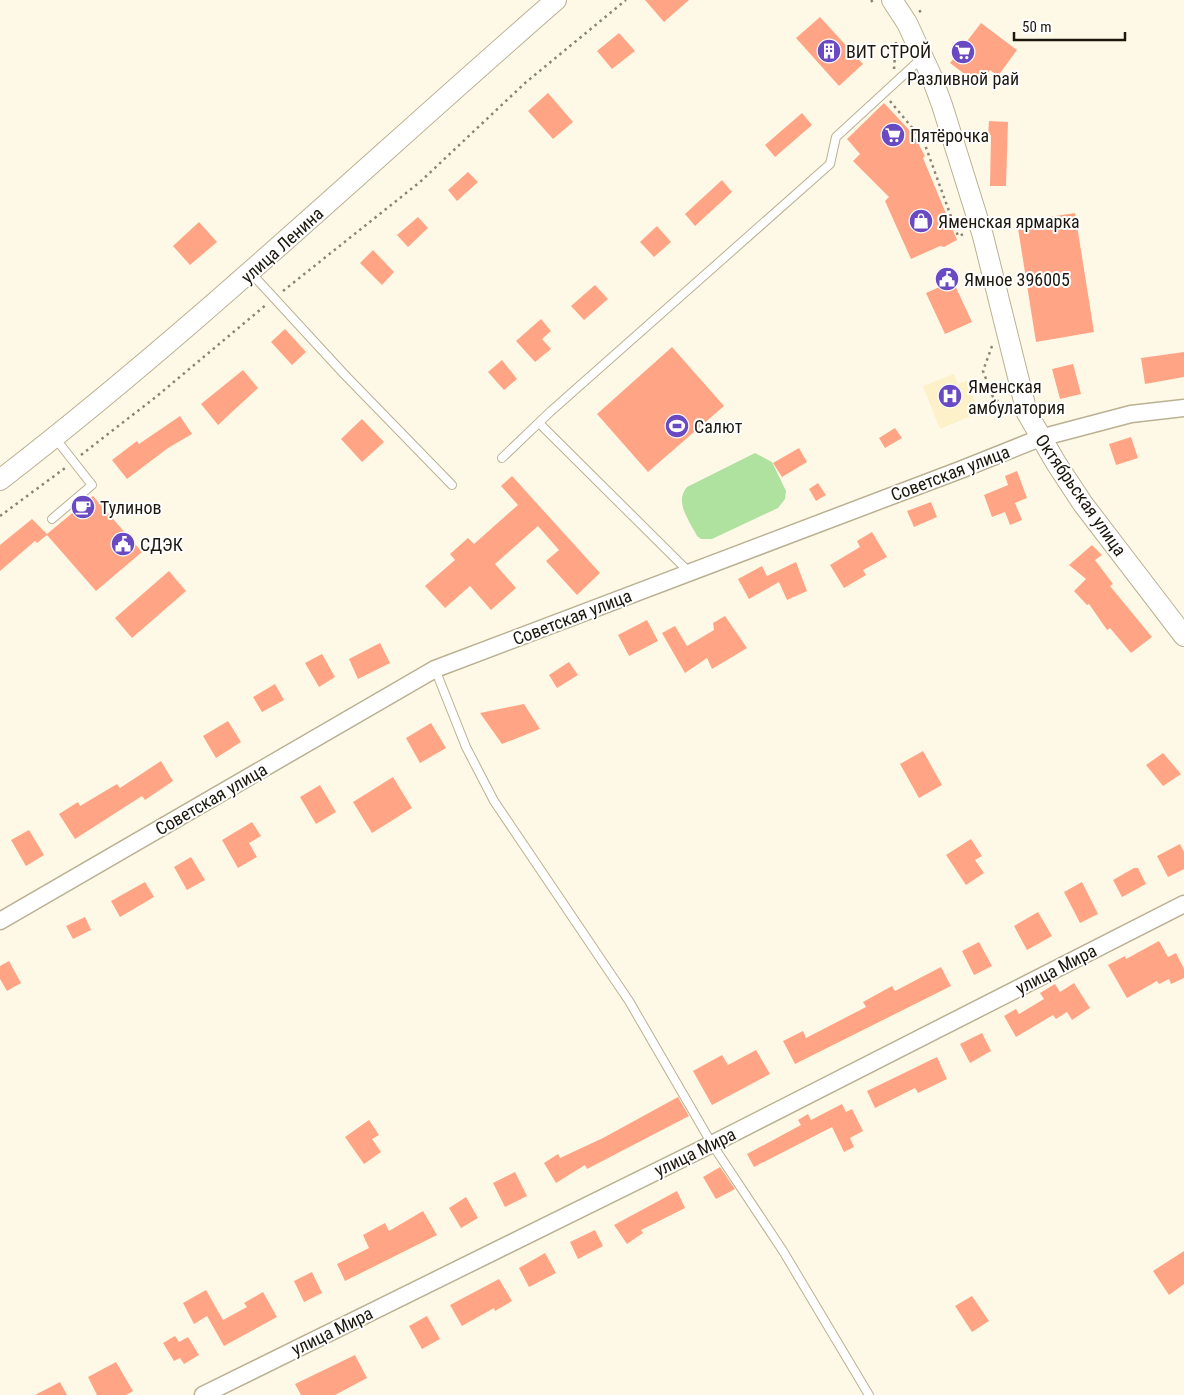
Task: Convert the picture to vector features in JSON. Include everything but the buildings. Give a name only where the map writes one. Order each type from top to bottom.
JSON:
[{"type":"street","name":"улица Ленина","points":[[0,480],[54,438],[251,273],[556,0]]},
{"type":"street","name":"Октябрьская улица","points":[[885,4],[907,23],[942,105],[983,236],[1027,413],[1040,438],[1083,504],[1184,636]]},
{"type":"street","name":"Советская улица","points":[[0,921],[435,669],[1040,438],[1131,414],[1184,408]]},
{"type":"street","name":"улица Мира","points":[[203,1395],[712,1144],[1184,904]]},
{"type":"lane","points":[[502,458],[830,164],[836,137],[923,57]]},
{"type":"lane","points":[[251,273],[452,485]]},
{"type":"lane","points":[[540,424],[690,573]]},
{"type":"lane","points":[[52,518],[92,486],[54,438]]},
{"type":"lane","points":[[435,669],[466,747],[494,801],[629,1002],[712,1144],[782,1251],[869,1395]]},
{"type":"path","points":[[0,516],[157,396],[274,298],[420,182],[525,83],[626,0]]},
{"type":"path","points":[[871,0],[885,4]]},
{"type":"path","points":[[893,75],[896,39]]},
{"type":"shaded area","name":"Яменская амбулатория","points":[[954,374],[958,384],[967,381],[976,405],[968,408],[971,416],[940,429],[923,386]]},
{"type":"green space","points":[[755,453],[772,462],[786,491],[785,499],[778,508],[712,539],[701,539],[697,536],[684,511],[682,505],[683,493],[687,487]]},
{"type":"place","name":"ВИТ СТРОЙ","points":[[829,51]]},
{"type":"place","name":"Разливной рай","points":[[963,52]]},
{"type":"place","name":"Пятёрочка","points":[[893,135]]},
{"type":"place","name":"Яменская ярмарка","points":[[921,221]]},
{"type":"place","name":"Ямное 396005","points":[[947,279]]},
{"type":"place","name":"Яменская амбулатория","points":[[950,396]]},
{"type":"place","name":"Салют","points":[[677,426]]},
{"type":"place","name":"Тулинов","points":[[83,507]]},
{"type":"place","name":"СДЭК","points":[[123,544]]}]
